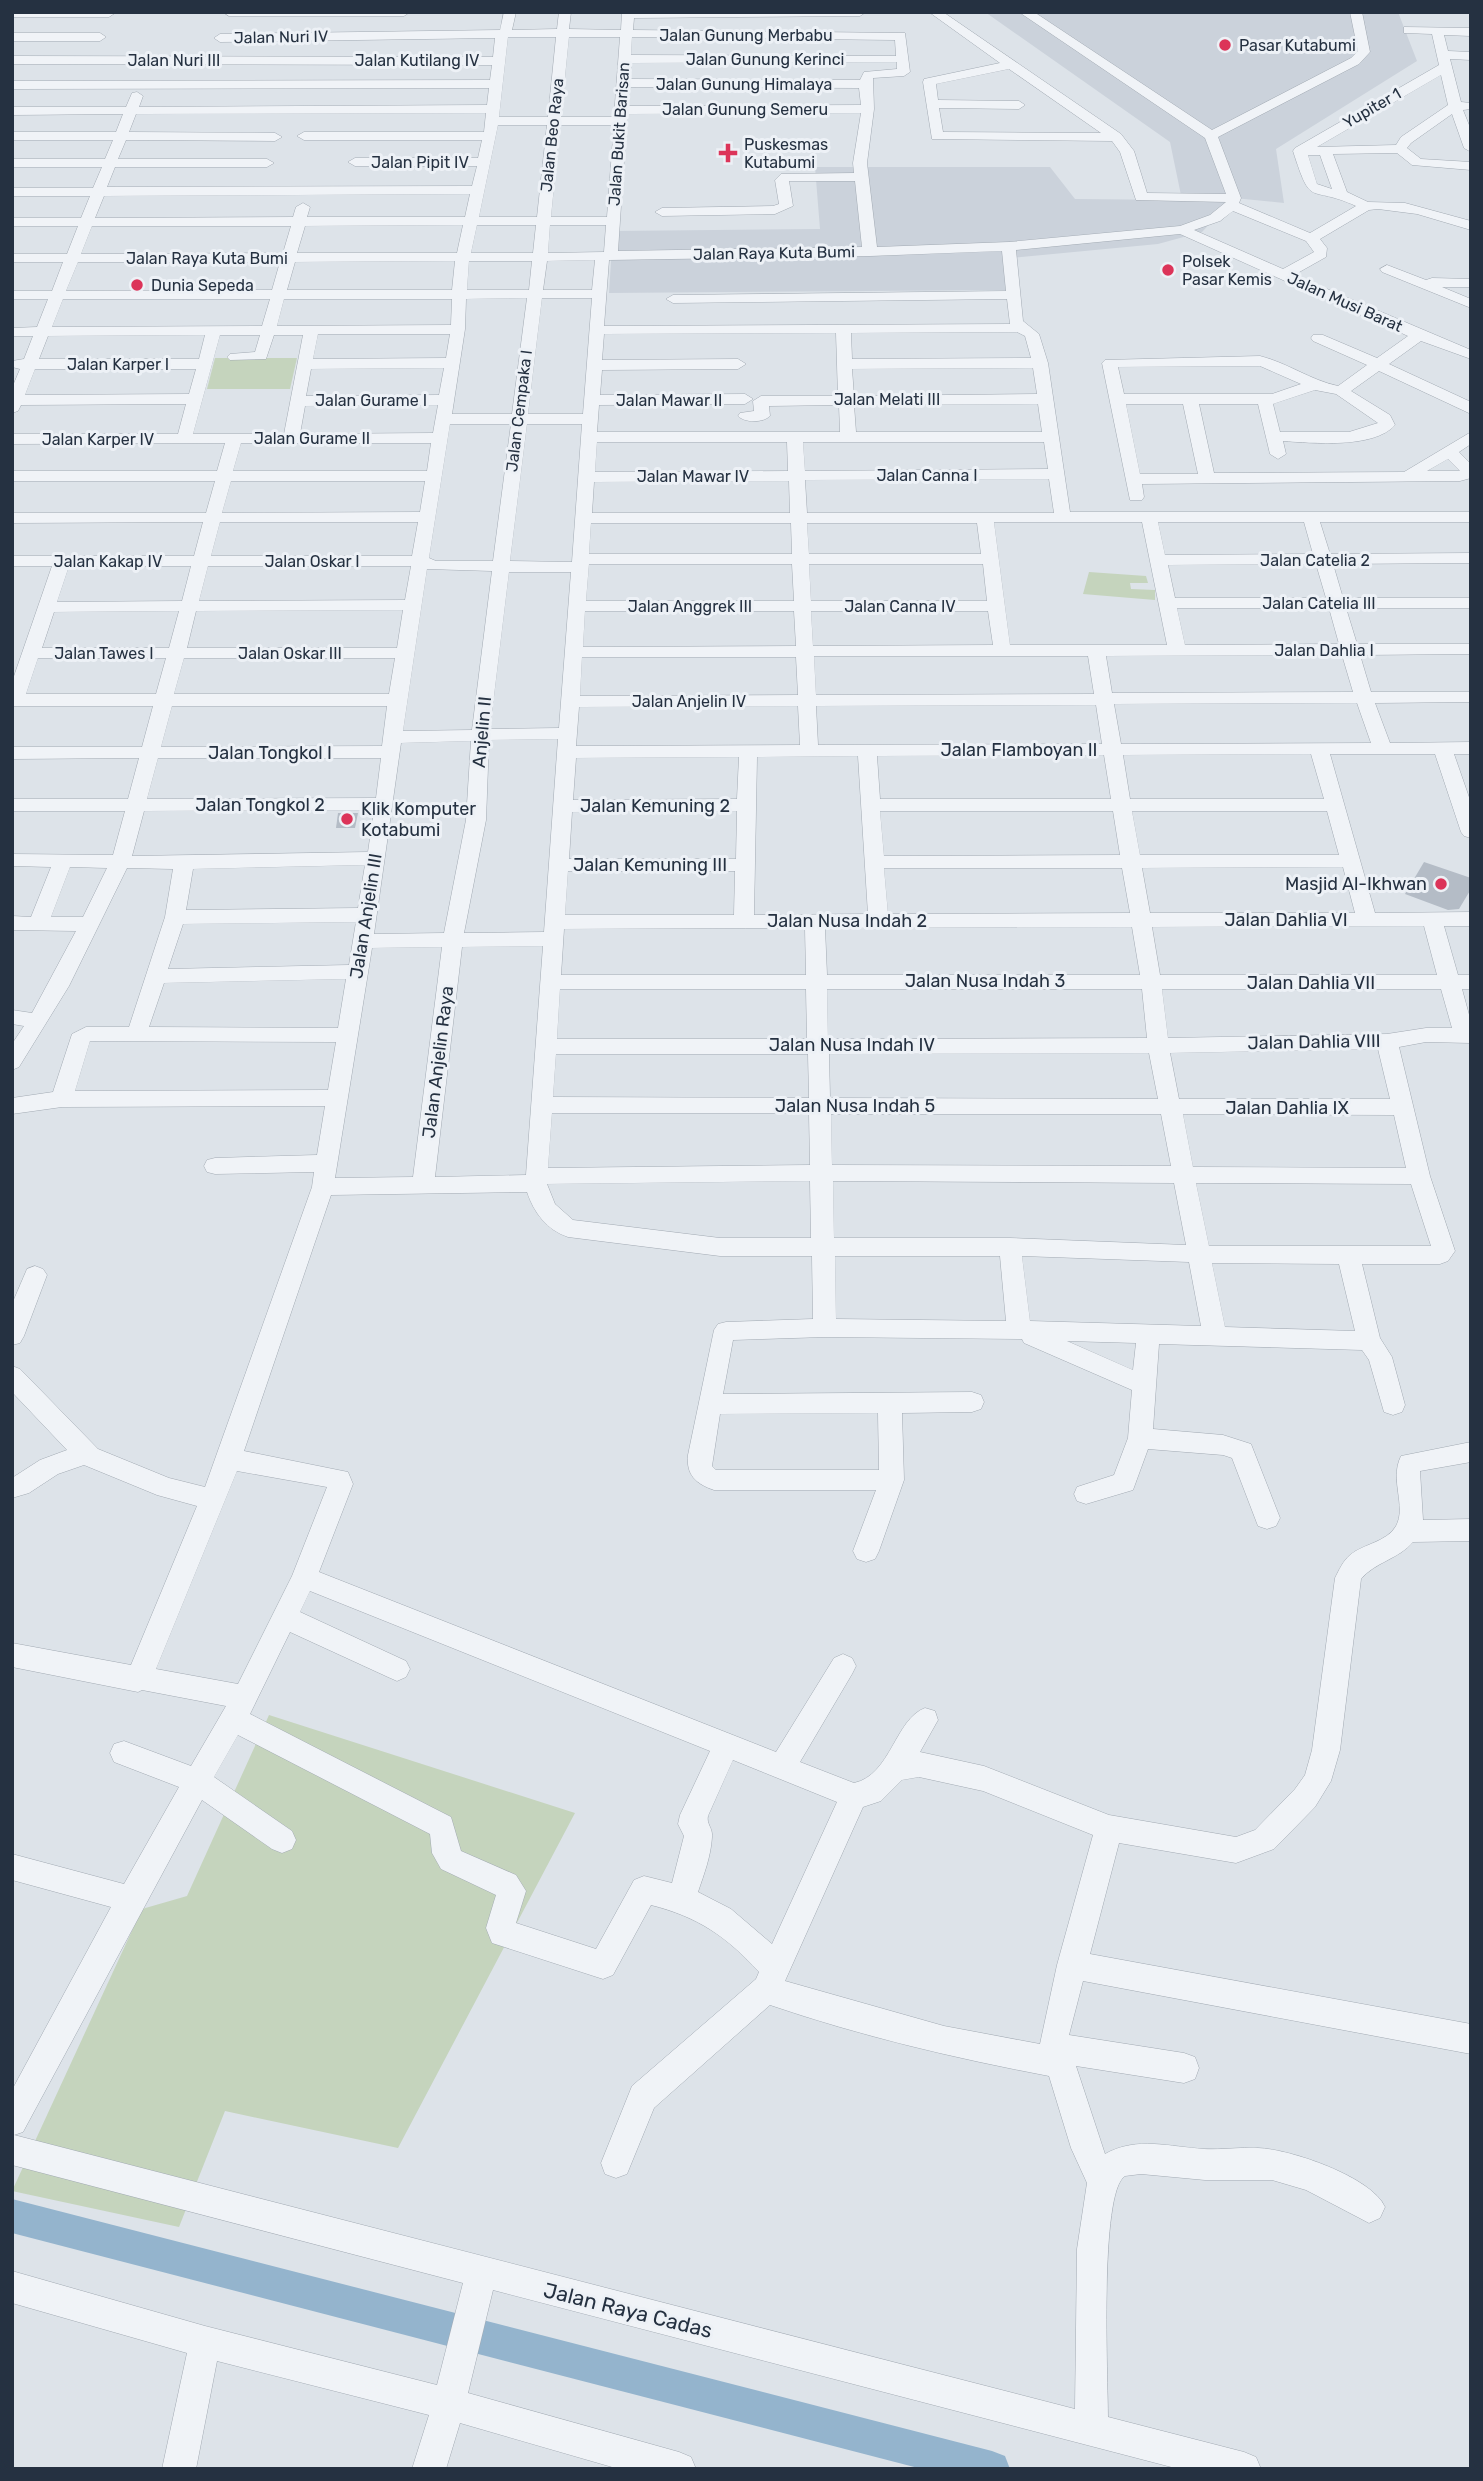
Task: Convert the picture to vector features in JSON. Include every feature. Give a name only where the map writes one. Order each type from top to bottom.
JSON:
[{"type":"street","points":[[12,13],[109,12],[91,60]]},
{"type":"street","points":[[212,60],[229,12],[404,12]]},
{"type":"street","points":[[326,110],[336,60],[350,12]]},
{"type":"street","name":"Jalan Anjelin III","points":[[138,1680],[229,1459],[323,1187],[385,804],[397,700],[458,329],[461,264],[485,162],[502,35],[505,33],[510,12]]},
{"type":"street","name":"Jalan Beo Raya","points":[[540,257],[565,12]]},
{"type":"street","points":[[628,13],[860,12],[865,35]]},
{"type":"street","points":[[1025,12],[1211,136],[1233,201]]},
{"type":"street","points":[[1211,136],[1355,61],[1364,51],[1356,12]]},
{"type":"street","name":"Jalan Bukit Barisan","points":[[536,1180],[600,294],[613,221],[628,13]]},
{"type":"street","points":[[785,13],[786,59],[792,109]]},
{"type":"street","points":[[928,15],[954,25],[968,54]]},
{"type":"street","points":[[1408,30],[1471,32]]},
{"type":"street","points":[[1437,31],[1451,72],[1455,106],[1468,133],[1471,148]]},
{"type":"street","name":"Jalan Gunung Merbabu","points":[[502,35],[562,33],[901,36],[905,66]]},
{"type":"street","name":"Jalan Nuri IV","points":[[220,38],[502,35]]},
{"type":"street","points":[[12,37],[100,37]]},
{"type":"street","points":[[968,54],[1013,64],[1116,137],[1127,151],[1141,197],[1233,201],[1311,238],[1320,248],[1321,254],[1283,275]]},
{"type":"street","points":[[968,54],[1013,64]]},
{"type":"street","points":[[929,82],[951,77],[968,54]]},
{"type":"street","points":[[1451,72],[1471,56]]},
{"type":"street","name":"Jalan Gunung Kerinci","points":[[625,59],[786,59],[905,66]]},
{"type":"street","name":"Jalan Nuri III","points":[[12,60],[336,60]]},
{"type":"street","points":[[150,60],[13,403],[196,399]]},
{"type":"street","name":"Jalan Kutilang IV","points":[[336,60],[498,61]]},
{"type":"street","points":[[870,252],[860,163],[869,109],[865,84],[868,75],[905,66],[929,82],[936,134],[939,138],[1116,137]]},
{"type":"street","name":"Yupiter 1","points":[[1300,151],[1451,72]]},
{"type":"street","points":[[951,77],[990,105]]},
{"type":"street","name":"Jalan Gunung Himalaya","points":[[623,83],[865,84]]},
{"type":"street","points":[[12,85],[497,84]]},
{"type":"street","points":[[934,104],[1019,105]]},
{"type":"street","points":[[1400,149],[1406,140],[1455,106],[1471,107]]},
{"type":"street","points":[[348,191],[367,109]]},
{"type":"street","points":[[12,111],[367,109],[491,122]]},
{"type":"street","name":"Jalan Gunung Semeru","points":[[491,122],[792,109],[869,109]]},
{"type":"street","points":[[258,191],[284,110]]},
{"type":"street","points":[[304,136],[361,136],[491,122]]},
{"type":"street","points":[[12,136],[275,136]]},
{"type":"street","points":[[1366,206],[1340,194],[1317,191],[1311,186],[1300,151],[1400,149],[1412,161],[1471,166]]},
{"type":"street","points":[[1325,151],[1340,194]]},
{"type":"street","name":"Jalan Pipit IV","points":[[355,162],[485,162]]},
{"type":"street","points":[[12,163],[267,163]]},
{"type":"street","points":[[663,212],[775,210],[786,206],[781,186],[786,177],[863,177]]},
{"type":"street","points":[[12,191],[479,190]]},
{"type":"street","points":[[235,357],[261,356],[308,191]]},
{"type":"street","name":"Jalan Raya Kuta Bumi","points":[[69,264],[461,264],[540,257],[870,252],[1009,246],[1182,230],[1215,218],[1233,201]]},
{"type":"street","points":[[1311,238],[1366,206],[1376,204],[1433,214],[1471,226]]},
{"type":"street","points":[[1386,223],[1391,206]]},
{"type":"street","points":[[12,222],[613,221]]},
{"type":"street","name":"Jalan Musi Barat","points":[[1182,230],[1419,335],[1471,355]]},
{"type":"street","points":[[1009,246],[1013,295],[1020,328]]},
{"type":"street","name":"Jalan Cempaka I","points":[[500,565],[540,257]]},
{"type":"street","points":[[12,258],[69,264]]},
{"type":"street","points":[[12,271],[69,264]]},
{"type":"street","points":[[1387,269],[1471,304]]},
{"type":"street","points":[[1421,282],[1471,283]]},
{"type":"street","points":[[12,295],[600,294]]},
{"type":"street","points":[[673,299],[1013,295]]},
{"type":"street","points":[[595,365],[740,364],[843,329],[1020,328],[1032,334],[1040,363],[1063,518]]},
{"type":"street","points":[[12,332],[458,329]]},
{"type":"street","points":[[843,329],[848,437]]},
{"type":"street","points":[[291,438],[312,330]]},
{"type":"street","points":[[598,330],[740,364]]},
{"type":"street","points":[[184,439],[214,331]]},
{"type":"street","points":[[1340,391],[1419,335]]},
{"type":"street","points":[[1318,338],[1471,409]]},
{"type":"street","points":[[1136,497],[1110,363],[1261,361],[1273,364],[1314,385],[1340,391],[1384,418],[1387,425],[1380,432],[1363,436],[1272,436]]},
{"type":"street","points":[[305,365],[452,363]]},
{"type":"street","points":[[844,364],[1040,363]]},
{"type":"street","name":"Jalan Karper I","points":[[12,364],[206,365]]},
{"type":"street","points":[[740,364],[746,437]]},
{"type":"street","name":"Jalan Mawar II","points":[[591,419],[740,364]]},
{"type":"street","points":[[1116,399],[1277,399],[1314,385]]},
{"type":"street","points":[[1190,398],[1207,478]]},
{"type":"street","points":[[1264,398],[1278,454]]},
{"type":"street","name":"Jalan Melati III","points":[[746,416],[762,416],[761,401],[1045,399]]},
{"type":"street","name":"Jalan Gurame I","points":[[298,401],[445,400]]},
{"type":"street","points":[[443,419],[591,419],[746,437],[1051,437]]},
{"type":"street","points":[[795,437],[809,750]]},
{"type":"street","name":"Jalan Gurame II","points":[[184,439],[440,438]]},
{"type":"street","points":[[1410,475],[1471,438]]},
{"type":"street","name":"Jalan Karper IV","points":[[12,439],[184,439]]},
{"type":"street","points":[[12,1062],[38,1021],[121,860],[234,439]]},
{"type":"street","points":[[1132,479],[1467,474],[1468,470],[1449,451]]},
{"type":"street","name":"Jalan Canna I","points":[[797,476],[1057,474]]},
{"type":"street","points":[[12,476],[434,476]]},
{"type":"street","name":"Jalan Mawar IV","points":[[588,477],[797,476]]},
{"type":"street","points":[[12,518],[429,517]]},
{"type":"street","points":[[985,517],[1002,650]]},
{"type":"street","points":[[585,518],[1471,517]]},
{"type":"street","points":[[1149,518],[1177,649]]},
{"type":"street","points":[[1311,518],[1364,698],[1383,750]]},
{"type":"street","name":"Jalan Catelia 2","points":[[1158,560],[1471,558]]},
{"type":"street","name":"Jalan Oskar I","points":[[203,561],[421,561],[435,566],[801,559],[990,559]]},
{"type":"street","points":[[63,560],[14,700],[397,700]]},
{"type":"street","name":"Jalan Kakap IV","points":[[12,561],[203,561]]},
{"type":"street","name":"Anjelin II","points":[[453,940],[476,820],[480,736],[500,565]]},
{"type":"street","name":"Jalan Catelia III","points":[[1168,603],[1471,603]]},
{"type":"street","points":[[47,607],[413,605]]},
{"type":"street","name":"Jalan Anggrek III","points":[[577,606],[803,606]]},
{"type":"street","name":"Jalan Canna IV","points":[[803,606],[996,606]]},
{"type":"street","name":"Jalan Dahlia I","points":[[574,652],[1471,649]]},
{"type":"street","points":[[1096,650],[1151,981],[1158,1044],[1215,1337]]},
{"type":"street","name":"Jalan Tawes I","points":[[32,653],[176,653]]},
{"type":"street","name":"Jalan Oskar III","points":[[176,653],[405,653]]},
{"type":"street","name":"Jalan Anjelin IV","points":[[570,702],[1471,697]]},
{"type":"street","points":[[392,744],[480,736],[568,733]]},
{"type":"street","name":"Jalan Tongkol I","points":[[12,753],[149,753],[392,744]]},
{"type":"street","name":"Jalan Flamboyan II","points":[[567,752],[1471,748]]},
{"type":"street","points":[[1319,749],[1367,919]]},
{"type":"street","points":[[1443,749],[1465,804],[1471,832]]},
{"type":"street","points":[[867,750],[878,921]]},
{"type":"street","points":[[744,922],[748,751]]},
{"type":"street","name":"Jalan Tongkol 2","points":[[12,805],[385,804]]},
{"type":"street","name":"Jalan Kemuning 2","points":[[563,806],[747,805]]},
{"type":"street","points":[[871,805],[1335,805]]},
{"type":"street","points":[[12,860],[184,863],[375,858]]},
{"type":"street","points":[[39,923],[63,860]]},
{"type":"street","points":[[874,862],[1351,861]]},
{"type":"street","points":[[137,1033],[175,917],[184,863]]},
{"type":"street","name":"Jalan Kemuning III","points":[[557,865],[744,865]]},
{"type":"street","points":[[175,917],[367,915]]},
{"type":"street","name":"Jalan Dahlia VI","points":[[1139,920],[1471,919]]},
{"type":"street","name":"Jalan Nusa Indah 2","points":[[363,941],[453,940],[554,930],[744,922],[1139,920]]},
{"type":"street","points":[[1432,920],[1461,982],[1467,1035]]},
{"type":"street","points":[[816,921],[825,1328]]},
{"type":"street","points":[[12,923],[89,925]]},
{"type":"street","name":"Jalan Anjelin Raya","points":[[423,1184],[453,940]]},
{"type":"street","points":[[157,976],[357,972]]},
{"type":"street","name":"Jalan Dahlia VII","points":[[1151,981],[1173,984],[1461,982]]},
{"type":"street","name":"Jalan Nusa Indah 3","points":[[550,982],[1151,981]]},
{"type":"street","points":[[12,1017],[38,1021]]},
{"type":"street","points":[[62,1098],[78,1041],[83,1035],[347,1035]]},
{"type":"street","name":"Jalan Dahlia VIII","points":[[1158,1044],[1387,1041],[1426,1035],[1467,1035]]},
{"type":"street","points":[[536,1180],[548,1214],[554,1221],[568,1228],[719,1247],[1010,1247],[1224,1255],[1440,1255],[1444,1251],[1419,1176],[1387,1041]]},
{"type":"street","name":"Jalan Nusa Indah IV","points":[[546,1046],[1158,1044]]},
{"type":"street","points":[[12,1106],[62,1098],[337,1098]]},
{"type":"street","name":"Jalan Nusa Indah 5","points":[[540,1105],[1169,1106]]},
{"type":"street","name":"Jalan Dahlia IX","points":[[1169,1106],[1404,1107]]},
{"type":"street","points":[[215,1166],[328,1163]]},
{"type":"street","points":[[323,1187],[822,1173],[1419,1176]]},
{"type":"street","points":[[1010,1247],[1019,1330]]},
{"type":"street","points":[[1349,1256],[1369,1341],[1380,1357],[1393,1405]]},
{"type":"street","points":[[12,1336],[35,1275]]},
{"type":"street","points":[[892,1479],[714,1480],[704,1476],[700,1471],[700,1455],[722,1337],[726,1331],[825,1328],[1019,1330],[1369,1341]]},
{"type":"street","points":[[1019,1330],[1144,1385]]},
{"type":"street","points":[[1086,1494],[1124,1483],[1140,1438],[1148,1335]]},
{"type":"street","points":[[12,1376],[84,1454],[166,1488],[212,1499]]},
{"type":"street","points":[[711,1404],[972,1402]]},
{"type":"street","points":[[866,1551],[892,1479],[890,1403]]},
{"type":"street","points":[[1140,1438],[1223,1445],[1242,1451],[1267,1518]]},
{"type":"street","points":[[894,1769],[919,1764],[959,1772],[1109,1828],[1214,1849],[1236,1850],[1264,1840],[1305,1798],[1317,1781],[1326,1750],[1351,1569],[1401,1538],[1407,1531],[1413,1502],[1407,1469],[1410,1463],[1471,1452]]},
{"type":"street","points":[[12,1488],[20,1486],[49,1467],[84,1454]]},
{"type":"street","points":[[12,2121],[131,1899],[239,1708],[304,1577],[341,1485],[339,1479],[229,1459]]},
{"type":"street","points":[[1407,1531],[1471,1530]]},
{"type":"street","points":[[304,1577],[854,1796],[871,1792],[894,1769],[925,1720]]},
{"type":"street","points":[[283,1617],[397,1669]]},
{"type":"street","points":[[12,1655],[138,1680],[239,1708],[441,1826],[445,1833],[447,1856],[451,1860],[506,1885],[512,1891],[500,1928],[502,1933],[603,1965],[644,1890],[681,1899],[710,1910],[748,1939],[770,1978],[816,2006],[944,2041],[1057,2056],[1184,2068]]},
{"type":"street","points":[[782,1768],[843,1666]]},
{"type":"street","points":[[681,1899],[694,1861],[699,1833],[692,1824],[726,1746]]},
{"type":"street","points":[[124,1753],[199,1782],[282,1840]]},
{"type":"street","points":[[616,2163],[643,2097],[770,1978],[810,1899],[854,1796]]},
{"type":"street","points":[[1092,2430],[1093,2257],[1101,2179],[1086,2148],[1057,2056],[1055,2025],[1109,1828]]},
{"type":"street","points":[[12,1867],[131,1899]]},
{"type":"street","points":[[1071,1965],[1471,2039]]},
{"type":"street","name":"Jalan Raya Cadas","points":[[12,2150],[478,2284],[1092,2430],[1244,2469]]},
{"type":"street","points":[[1101,2179],[1111,2167],[1131,2160],[1201,2165],[1258,2163],[1295,2170],[1327,2182],[1369,2207]]},
{"type":"street","points":[[429,2469],[478,2284]]},
{"type":"street","points":[[12,2287],[205,2342],[452,2389],[679,2469]]},
{"type":"street","points":[[179,2469],[205,2342]]},
{"type":"shaded area","points":[[985,12],[1398,12],[1417,61],[1276,149],[1284,203],[1234,198],[1202,232],[1158,244],[1011,258],[1012,290],[609,293],[613,231],[820,229],[815,167],[1050,167],[1075,199],[1182,200],[1170,142]]},
{"type":"green space","points":[[215,358],[297,358],[290,389],[207,389]]},
{"type":"green space","points":[[1089,572],[1146,576],[1148,583],[1130,583],[1131,589],[1155,590],[1155,600],[1083,594]]},
{"type":"green space","points":[[269,1715],[575,1813],[398,2148],[225,2111],[179,2227],[12,2191],[142,1909],[187,1896]]},
{"type":"building","name":"Klik Komputer Kotabumi","points":[[338,813],[358,813],[355,828],[336,828]]},
{"type":"building","name":"Masjid Al-Ikhwan","points":[[1424,862],[1471,878],[1471,889],[1459,909],[1448,910],[1405,894]]},
{"type":"waterway","points":[[12,2216],[992,2469]]},
{"type":"place","name":"Pasar Kutabumi","points":[[1225,45]]},
{"type":"place","name":"Puskesmas Kutabumi","points":[[728,153]]},
{"type":"place","name":"Polsek Pasar Kemis","points":[[1168,270]]},
{"type":"place","name":"Dunia Sepeda","points":[[137,285]]},
{"type":"place","name":"Klik Komputer Kotabumi","points":[[347,819]]},
{"type":"place","name":"Masjid Al-Ikhwan","points":[[1441,884]]}]
